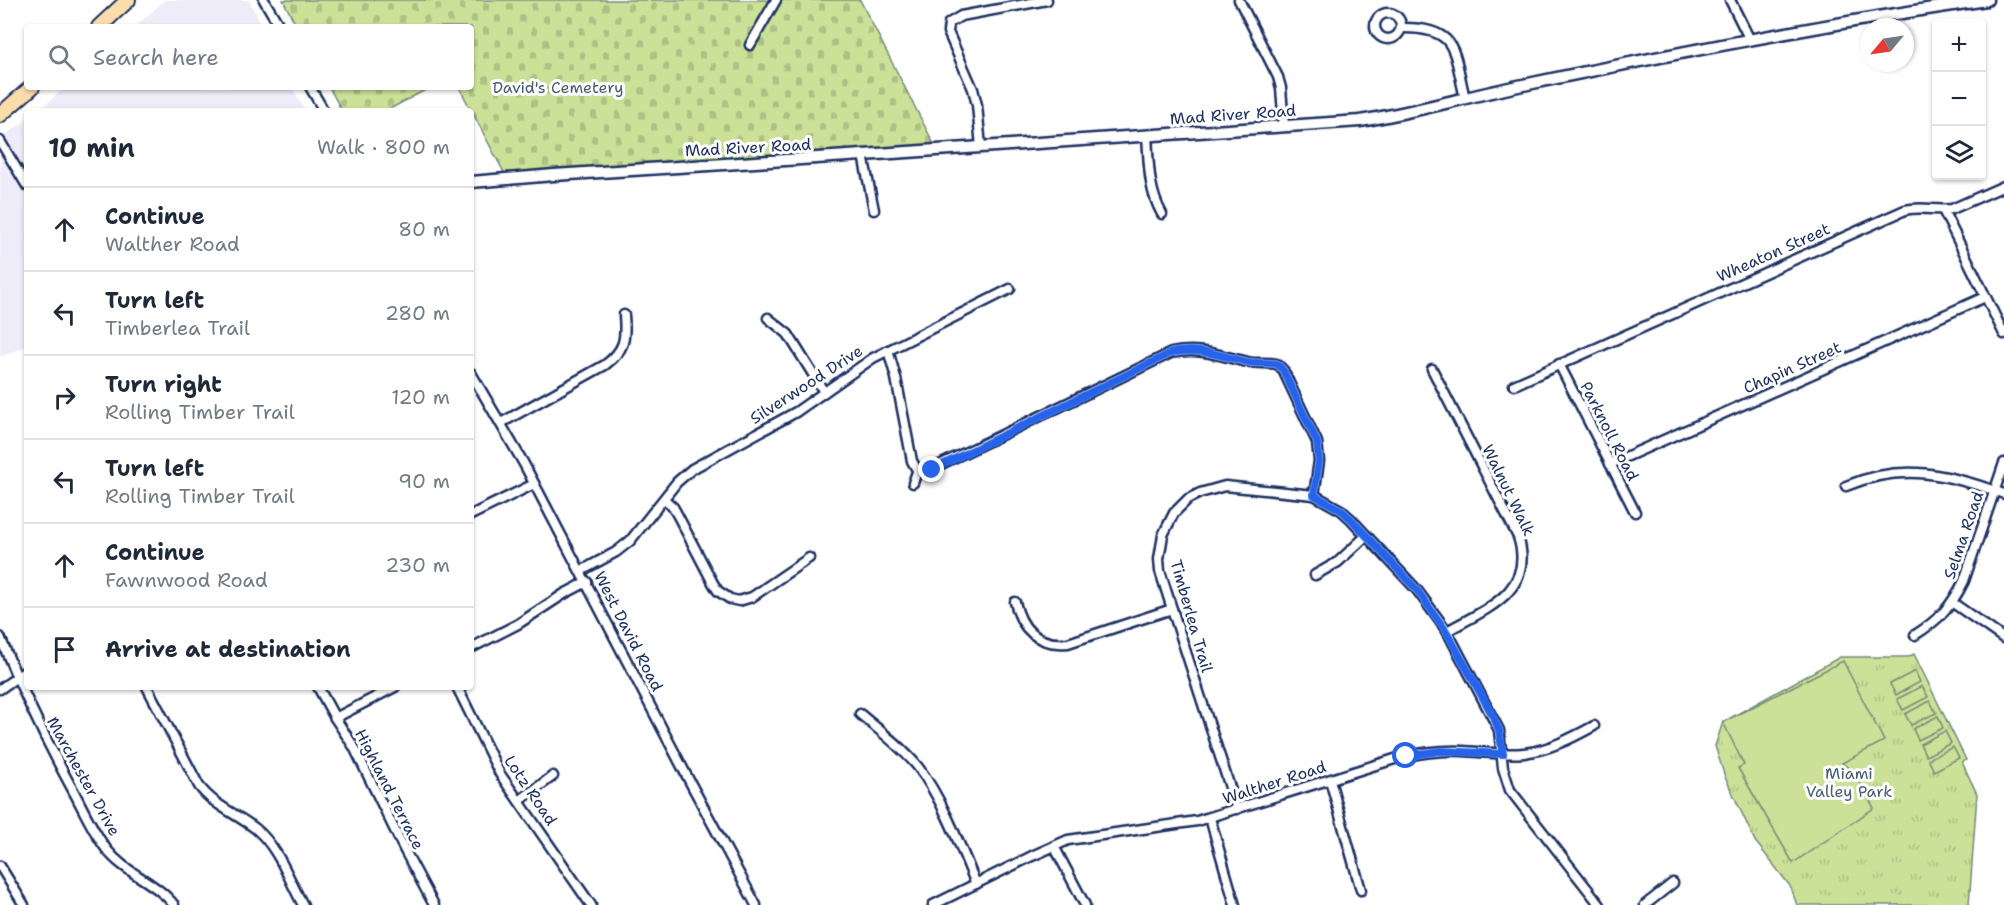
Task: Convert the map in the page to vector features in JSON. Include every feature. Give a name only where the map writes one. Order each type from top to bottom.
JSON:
[{"type":"main road","points":[[102,24],[126,3]]},
{"type":"main road","points":[[116,24],[126,3]]},
{"type":"main road","points":[[0,115],[29,90]]},
{"type":"street","points":[[264,0],[278,24]]},
{"type":"street","points":[[750,45],[776,0]]},
{"type":"street","points":[[981,147],[973,89],[948,32],[949,23],[961,16],[1047,0]]},
{"type":"street","points":[[1239,0],[1278,77],[1284,126]]},
{"type":"street","points":[[1730,0],[1750,40]]},
{"type":"street","name":"Mad River Road","points":[[474,182],[1378,118],[1604,68],[1750,40],[1987,0]]},
{"type":"street","points":[[1401,28],[1423,28],[1436,31],[1446,38],[1455,57],[1465,98]]},
{"type":"street","points":[[312,90],[322,108]]},
{"type":"street","points":[[1147,135],[1151,189],[1162,214]]},
{"type":"street","points":[[0,141],[24,181]]},
{"type":"street","points":[[863,155],[874,210]]},
{"type":"street","name":"Wheaton Street","points":[[1514,385],[1905,210],[1918,208],[1943,210],[1963,205],[2004,186]]},
{"type":"street","points":[[1943,210],[2004,334]]},
{"type":"street","name":"Silverwood Drive","points":[[581,571],[630,542],[677,482],[692,469],[783,420],[857,367],[1010,290]]},
{"type":"street","name":"Chapin Street","points":[[1610,464],[1985,297]]},
{"type":"street","points":[[501,423],[614,358],[620,351],[626,334],[624,315]]},
{"type":"street","points":[[768,318],[788,334],[824,392]]},
{"type":"street","points":[[888,350],[896,378],[912,461],[918,469],[927,471],[1161,357],[1177,352],[1209,352],[1250,363],[1272,363],[1281,367],[1317,442],[1319,461],[1314,495]]},
{"type":"street","name":"Parknoll Road","points":[[1559,364],[1635,512]]},
{"type":"street","name":"Walnut Walk","points":[[1432,369],[1518,537],[1522,555],[1519,576],[1508,593],[1498,602],[1446,631]]},
{"type":"street","name":"West David Road","points":[[474,378],[501,423],[587,582],[756,905]]},
{"type":"street","name":"Selma Road","points":[[1915,634],[1938,619],[1953,603],[1964,581],[2004,463]]},
{"type":"street","points":[[913,483],[918,469]]},
{"type":"street","points":[[1846,486],[1873,476],[1907,471],[1944,475],[2004,494]]},
{"type":"street","points":[[474,514],[534,484]]},
{"type":"street","name":"Timberlea Trail","points":[[1237,809],[1160,571],[1160,547],[1174,513],[1188,499],[1212,488],[1225,486],[1314,495],[1341,510],[1417,590],[1446,631],[1499,730],[1506,780],[1516,800],[1600,905]]},
{"type":"street","points":[[664,500],[673,507],[718,591],[730,599],[739,601],[752,597],[808,558]]},
{"type":"street","points":[[1315,575],[1338,562],[1366,536]]},
{"type":"street","points":[[474,646],[518,624],[587,582]]},
{"type":"street","points":[[1015,602],[1018,614],[1028,630],[1039,639],[1059,644],[1172,609]]},
{"type":"street","points":[[1953,603],[2003,638]]},
{"type":"street","name":"Marchester Drive","points":[[0,637],[16,677],[52,752],[97,836],[116,859],[155,886],[174,905]]},
{"type":"street","points":[[0,689],[24,672]]},
{"type":"street","points":[[149,690],[200,786],[211,800],[262,834],[273,849],[303,905]]},
{"type":"street","name":"Highland Terrace","points":[[320,690],[359,756],[434,905]]},
{"type":"street","points":[[334,717],[389,690]]},
{"type":"street","name":"Lotz Road","points":[[458,690],[491,757],[591,905]]},
{"type":"street","points":[[860,714],[902,751],[924,776],[948,820],[975,884]]},
{"type":"street","name":"Walther Road","points":[[1054,846],[1080,837],[1179,825],[1210,818],[1419,753],[1530,752],[1557,744],[1594,726]]},
{"type":"street","points":[[519,801],[553,776]]},
{"type":"street","points":[[1330,780],[1361,890]]},
{"type":"street","points":[[1210,818],[1235,905]]},
{"type":"street","points":[[933,905],[1054,846],[1085,905]]},
{"type":"street","points":[[0,866],[24,905]]},
{"type":"street","points":[[1645,905],[1673,883]]},
{"type":"shaded area","points":[[165,0],[249,0],[261,24],[138,24]]},
{"type":"shaded area","points":[[62,90],[293,90],[304,108],[42,108]]},
{"type":"shaded area","points":[[24,121],[24,347],[0,357],[0,139]]},
{"type":"green space","name":"David's Cemetery","points":[[283,0],[860,0],[937,150],[507,178],[474,115],[474,108],[470,108],[461,90],[474,90],[474,24],[295,24]]},
{"type":"green space","points":[[331,90],[425,90],[392,108],[340,108]]},
{"type":"green space","name":"Miami Valley Park","points":[[1914,654],[1966,760],[1962,762],[1977,794],[1969,905],[1797,905],[1790,886],[1755,841],[1725,777],[1715,746],[1723,722],[1840,657],[1908,657]]},
{"type":"green space","points":[[1843,661],[1884,741],[1842,763],[1854,772],[1874,808],[1793,863],[1738,768],[1744,765],[1723,722]]},
{"type":"green space","points":[[1915,671],[1920,682],[1896,695],[1890,684]]},
{"type":"green space","points":[[1922,686],[1928,697],[1903,710],[1897,699]]},
{"type":"green space","points":[[1930,701],[1936,713],[1911,725],[1905,714]]},
{"type":"green space","points":[[1938,716],[1943,728],[1918,740],[1913,729]]},
{"type":"green space","points":[[1945,731],[1951,743],[1926,756],[1920,744]]},
{"type":"green space","points":[[1953,747],[1959,758],[1934,771],[1928,759]]},
{"type":"route","points":[[932,470],[1171,353],[1197,350],[1250,363],[1277,364],[1283,370],[1317,442],[1319,461],[1314,495],[1341,510],[1351,519],[1429,605],[1492,714],[1499,730],[1503,754],[1440,751],[1406,756]]}]
